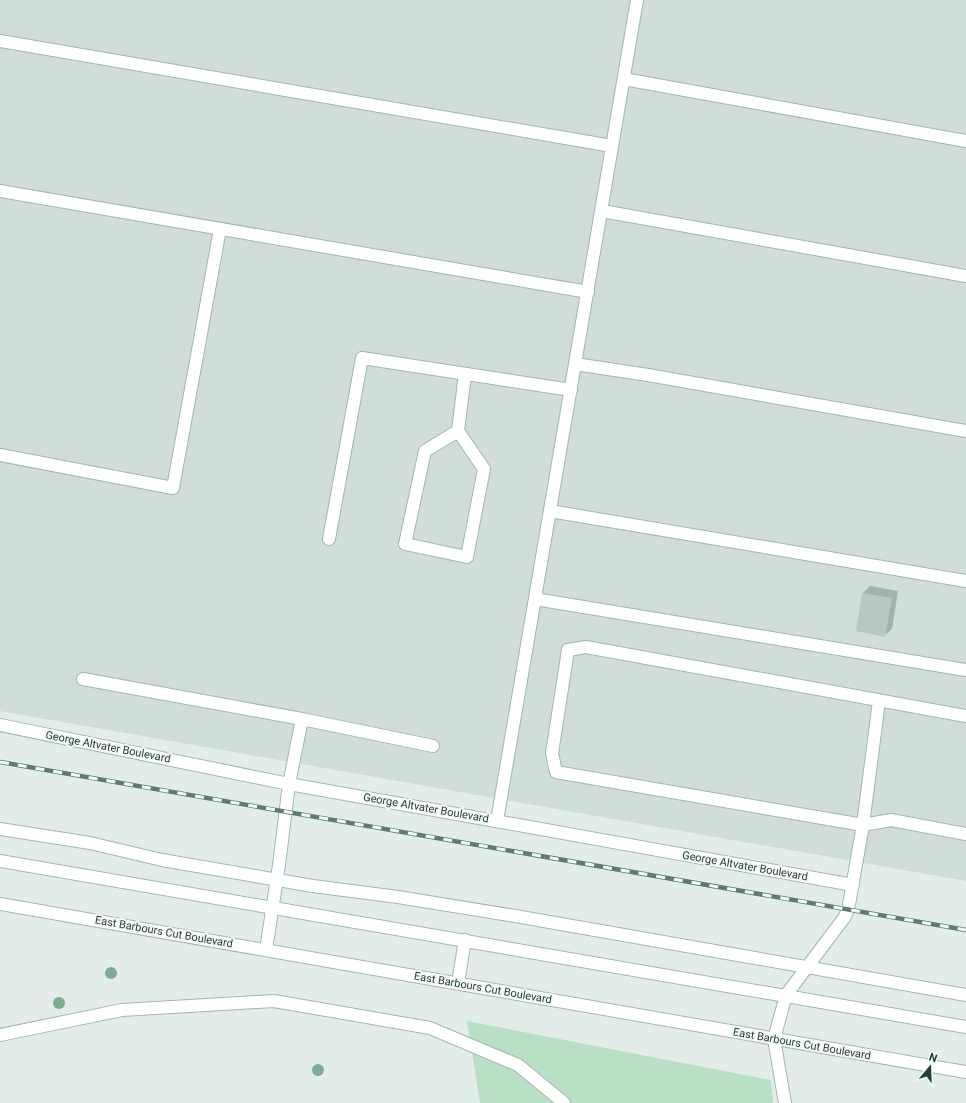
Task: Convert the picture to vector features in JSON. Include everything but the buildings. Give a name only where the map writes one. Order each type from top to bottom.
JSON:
[{"type":"street","points":[[497,821],[637,0]]},
{"type":"street","points":[[0,40],[612,146]]},
{"type":"street","points":[[624,79],[966,141]]},
{"type":"street","points":[[0,191],[588,292]]},
{"type":"street","points":[[602,211],[966,276]]},
{"type":"street","points":[[0,455],[173,488],[220,229]]},
{"type":"street","points":[[329,539],[362,358],[571,390]]},
{"type":"street","points":[[575,364],[648,375],[966,431]]},
{"type":"street","points":[[458,431],[425,451],[405,544],[467,557],[484,469],[458,431],[465,374]]},
{"type":"street","points":[[550,510],[966,581]]},
{"type":"street","points":[[535,599],[966,670]]},
{"type":"street","points":[[966,716],[586,647],[568,650],[552,753],[556,772],[863,825],[891,820],[966,834]]},
{"type":"street","points":[[82,679],[302,719],[433,746]]},
{"type":"street","points":[[785,1103],[774,1039],[786,995],[844,918],[848,910],[863,825],[879,701]]},
{"type":"street","points":[[266,950],[289,784],[302,719]]},
{"type":"street","name":"George Altvater Boulevard","points":[[0,725],[289,784],[853,885]]},
{"type":"street","points":[[0,829],[90,844],[162,860],[277,879],[422,900],[966,995]]},
{"type":"street","points":[[0,861],[966,1027]]},
{"type":"street","name":"East Barbours Cut Boulevard","points":[[0,904],[966,1072]]},
{"type":"street","points":[[458,983],[465,940]]},
{"type":"street","points":[[0,1034],[122,1010],[274,1001],[430,1028],[518,1065],[564,1103]]},
{"type":"shaded area","points":[[0,0],[966,0],[966,881],[0,711]]},
{"type":"green space","points":[[467,1021],[771,1080],[773,1103],[480,1103]]},
{"type":"railway","points":[[0,762],[966,930]]}]
